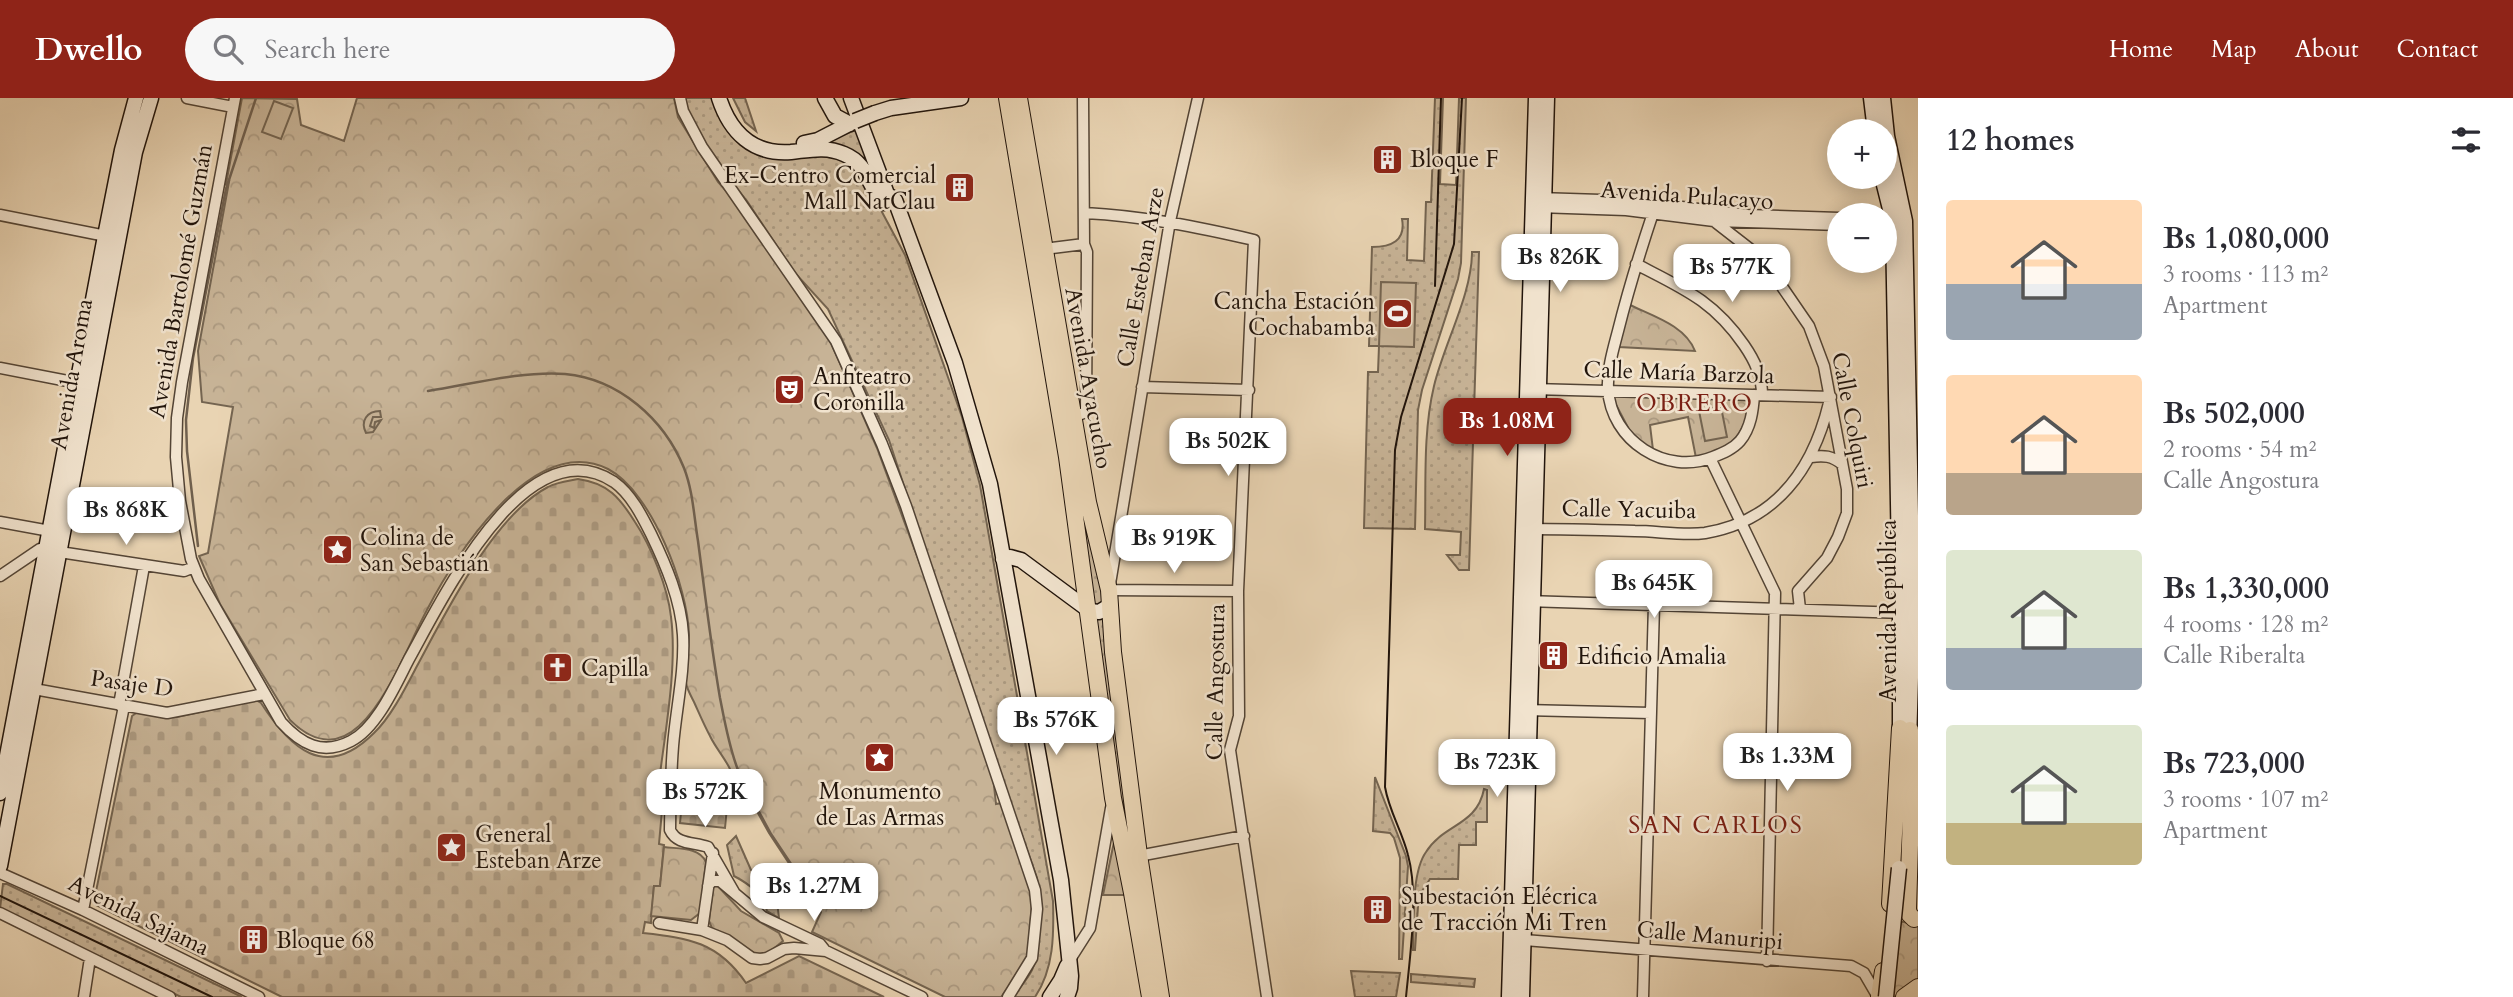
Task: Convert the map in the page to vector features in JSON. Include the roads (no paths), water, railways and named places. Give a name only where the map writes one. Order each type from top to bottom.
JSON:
[{"type":"main road","name":"Avenida Aroma","points":[[0,793],[54,550],[112,237],[122,150],[136,98]]},
{"type":"main road","name":"Avenida Aroma","points":[[0,866],[34,689],[54,550],[50,531],[78,383],[112,237],[151,98]]},
{"type":"main road","points":[[719,98],[731,125],[755,146],[788,152],[825,148],[846,154],[863,166],[881,201],[901,216]]},
{"type":"main road","points":[[728,98],[736,119],[757,138],[771,143],[801,144],[818,140],[891,108],[961,98]]},
{"type":"main road","points":[[825,98],[831,113],[852,123]]},
{"type":"main road","points":[[851,98],[887,194],[895,200],[955,363],[990,484],[1060,880],[1070,988],[1056,996]]},
{"type":"main road","name":"Avenida Ayacucho","points":[[1007,98],[1067,457],[1113,799],[1133,857],[1161,997]]},
{"type":"main road","name":"Avenida Ayacucho","points":[[1018,98],[1088,502],[1109,598],[1133,857],[1150,997]]},
{"type":"main road","points":[[1509,997],[1524,710],[1538,203],[1536,98]]},
{"type":"main road","points":[[1538,203],[1547,98]]},
{"type":"main road","points":[[1871,98],[1874,119]]},
{"type":"main road","name":"Avenida República","points":[[1883,98],[1895,203]]},
{"type":"main road","name":"Avenida República","points":[[1888,997],[1901,868],[1910,613],[1897,222]]},
{"type":"main road","points":[[1003,558],[1021,560],[1086,608],[1099,612],[1109,598]]},
{"type":"main road","points":[[1522,997],[1524,710]]},
{"type":"main road","points":[[1905,729],[1912,780],[1908,909],[1909,914],[1916,919]]},
{"type":"main road","points":[[1878,997],[1889,921],[1905,729]]},
{"type":"main road","points":[[1889,921],[1896,918],[1916,919]]},
{"type":"main road","points":[[1904,997],[1918,987]]},
{"type":"street","points":[[187,98],[234,102]]},
{"type":"street","points":[[680,98],[682,111],[702,147],[836,341],[882,444],[906,506],[1035,890],[1037,909],[1032,958],[1008,997]]},
{"type":"street","points":[[1073,417],[1086,412],[1087,252],[1084,244],[1083,98]]},
{"type":"street","name":"Calle Esteban Arze","points":[[1109,598],[1170,221],[1198,98]]},
{"type":"street","name":"Avenida Bartolomé Guzmán","points":[[234,102],[177,418],[176,457],[180,501],[194,567],[264,694],[296,738],[320,748],[352,741],[370,725],[447,592],[505,510],[538,482],[557,473],[576,469],[593,472],[618,484],[643,518],[660,552],[679,607],[683,636],[673,748],[670,831],[673,837],[680,841],[702,845],[713,851]]},
{"type":"street","name":"Avenida Pulacayo","points":[[1538,203],[1632,201],[1748,215],[1827,218]]},
{"type":"street","name":"Avenida Pulacayo","points":[[1538,203],[1714,221],[1827,225]]},
{"type":"street","points":[[1085,213],[1170,221]]},
{"type":"street","points":[[1636,264],[1696,295],[1720,315],[1752,357],[1762,379],[1744,435],[1734,446],[1710,458],[1688,464],[1676,463],[1640,447],[1630,440],[1620,426],[1608,391],[1615,344],[1636,264],[1653,213]]},
{"type":"street","points":[[0,215],[112,237]]},
{"type":"street","name":"Calle Angostura","points":[[1170,221],[1254,240],[1238,591],[1239,716],[1230,750],[1267,997]]},
{"type":"street","name":"Calle Colquiri","points":[[1714,221],[1762,261],[1797,307],[1817,346],[1831,397],[1847,489],[1847,513],[1827,558],[1798,591],[1800,609]]},
{"type":"street","points":[[1044,249],[1084,244]]},
{"type":"street","points":[[0,368],[78,383]]},
{"type":"street","points":[[1142,387],[1249,390]]},
{"type":"street","name":"Calle María Barzola","points":[[1533,389],[1831,397]]},
{"type":"street","name":"Calle Yacuiba","points":[[1529,529],[1702,533],[1740,522],[1761,512],[1798,477],[1822,433],[1831,397]]},
{"type":"street","points":[[1811,457],[1828,456],[1843,464]]},
{"type":"street","points":[[1710,458],[1775,593],[1767,961]]},
{"type":"street","points":[[0,522],[50,531]]},
{"type":"street","points":[[0,576],[35,550],[54,550],[184,571],[194,567]]},
{"type":"street","points":[[83,910],[122,705],[144,566]]},
{"type":"street","points":[[1109,598],[1238,591]]},
{"type":"street","points":[[1527,601],[1910,613]]},
{"type":"street","points":[[1643,997],[1654,605]]},
{"type":"street","name":"Pasaje D","points":[[34,689],[174,713],[264,694]]},
{"type":"street","points":[[1524,710],[1651,713]]},
{"type":"street","points":[[1069,961],[1090,928],[1113,799]]},
{"type":"street","points":[[1133,857],[1244,836]]},
{"type":"street","points":[[702,930],[713,851]]},
{"type":"street","points":[[713,851],[734,892]]},
{"type":"street","name":"Avenida Sajama","points":[[0,873],[83,910],[259,997]]},
{"type":"street","points":[[708,886],[712,881],[720,881],[762,917],[820,944],[825,951]]},
{"type":"street","points":[[0,914],[170,997]]},
{"type":"street","points":[[659,923],[702,930],[727,940],[752,958],[767,958],[783,949],[802,947],[825,951],[920,996]]},
{"type":"street","points":[[781,925],[786,937],[783,949]]},
{"type":"street","name":"Calle Manuripi","points":[[1524,940],[1858,968],[1878,997]]},
{"type":"street","points":[[84,997],[90,958]]},
{"type":"waterway","points":[[198,546],[186,420],[193,358],[226,189],[256,98]]},
{"type":"waterway","points":[[428,391],[531,374],[585,377],[604,384],[637,404],[665,433],[684,468],[693,504],[720,698],[738,770]]},
{"type":"waterway","points":[[745,786],[771,834],[801,879]]},
{"type":"tram line","points":[[1435,286],[1441,98]]},
{"type":"tram line","points":[[1406,997],[1413,925],[1413,888],[1405,846],[1385,787],[1395,450],[1401,417],[1454,244],[1462,98]]},
{"type":"tram line","points":[[0,896],[212,997]]},
{"type":"place","name":"Bloque F","points":[[1387,159]]},
{"type":"place","name":"Ex-Centro Comercial Mall NatClau","points":[[959,188]]},
{"type":"place","name":"Cancha Estación Cochabamba","points":[[1398,314]]},
{"type":"place","name":"Anfiteatro Coronilla","points":[[790,389]]},
{"type":"place","name":"Colina de San Sebastián","points":[[337,550]]},
{"type":"place","name":"Edificio Amalia","points":[[1554,656]]},
{"type":"place","name":"Capilla","points":[[558,668]]},
{"type":"place","name":"Monumento de Las Armas","points":[[880,757]]},
{"type":"place","name":"General Esteban Arze","points":[[452,847]]},
{"type":"place","name":"Subestación Elécrica de Tracción Mi Tren","points":[[1378,909]]},
{"type":"place","name":"Bloque 68","points":[[253,940]]},
{"type":"district","name":"OBRERO","points":[[1695,403]]},
{"type":"district","name":"SAN CARLOS","points":[[1716,825]]}]
